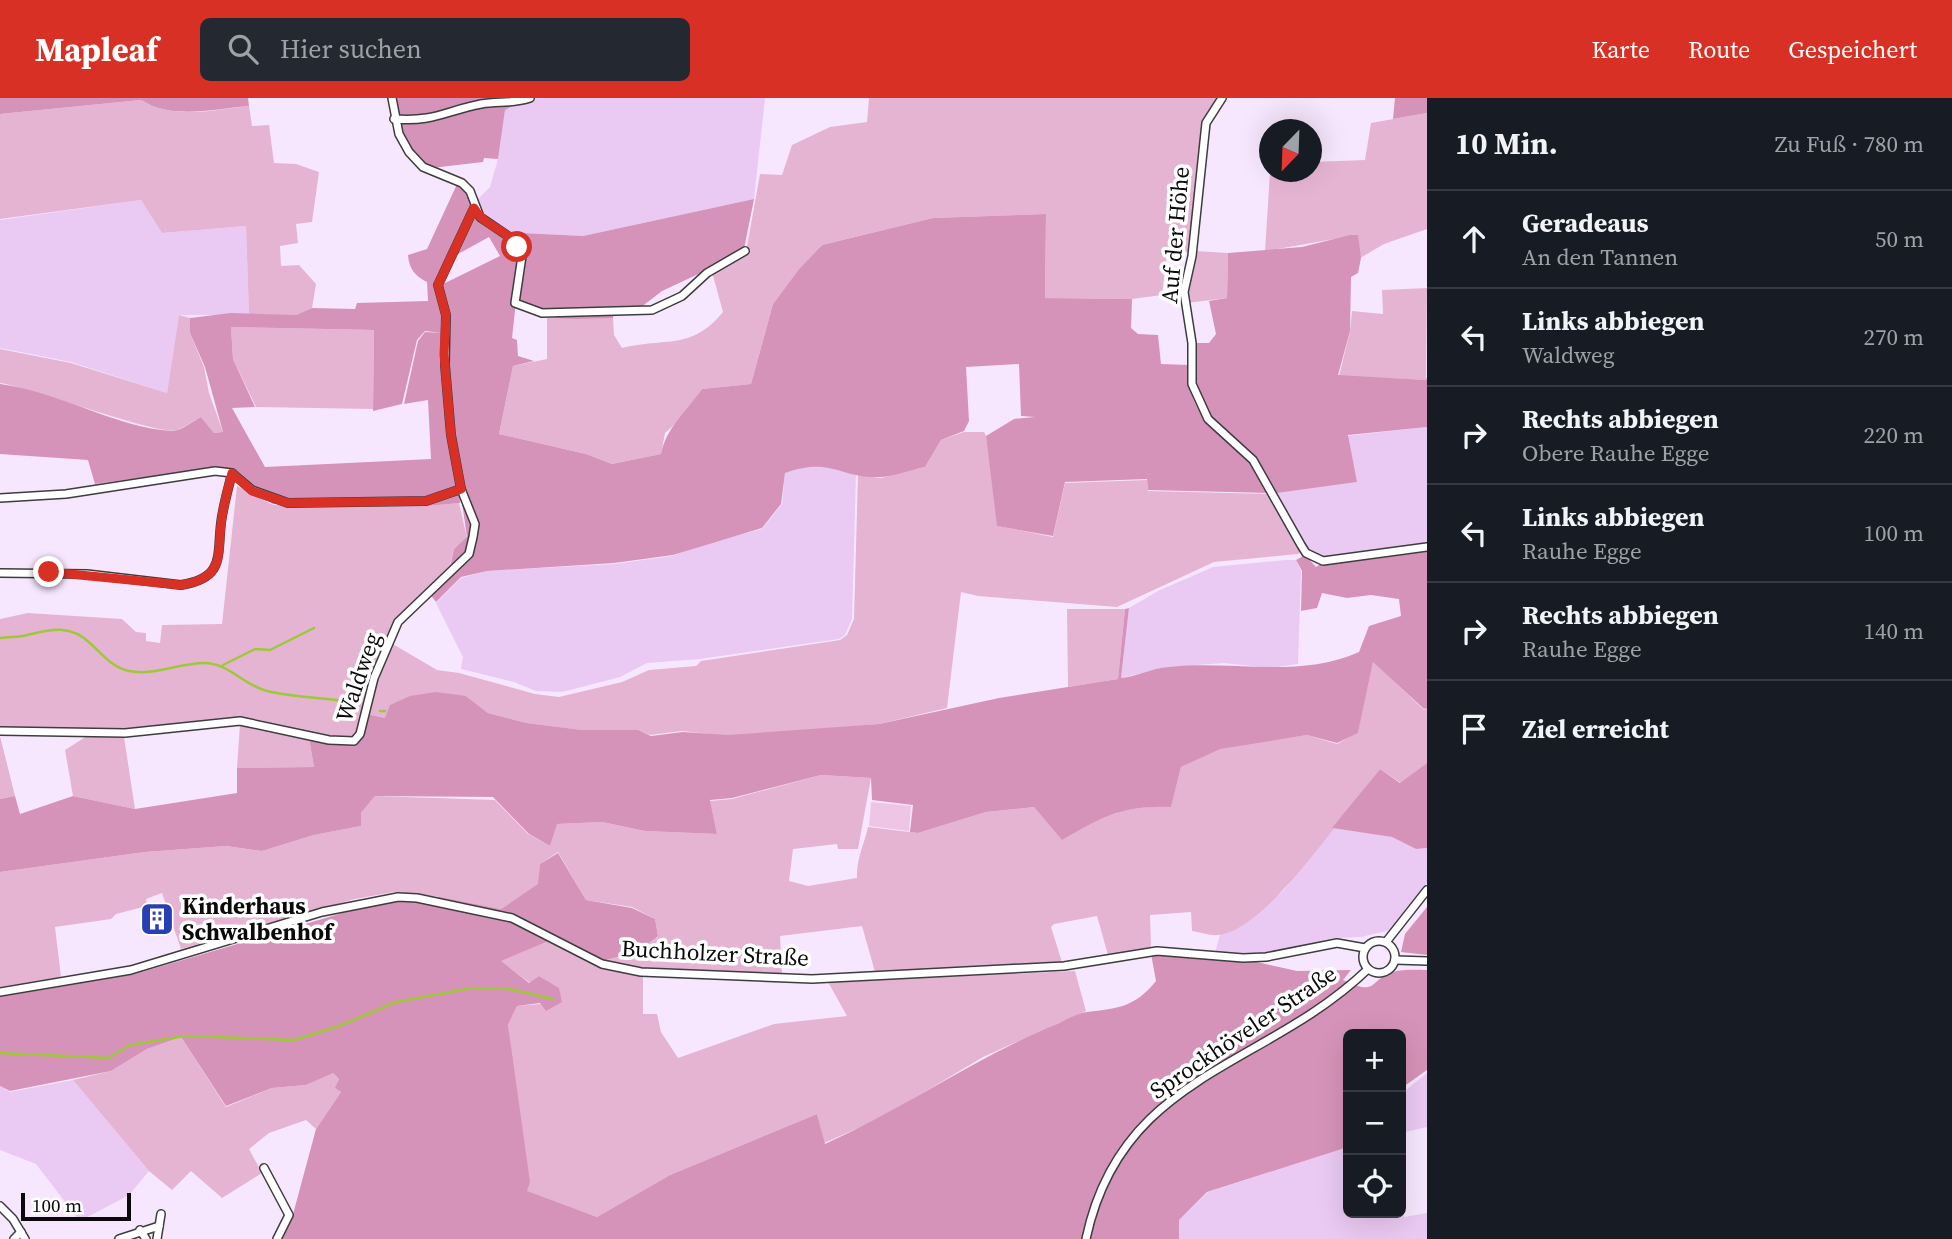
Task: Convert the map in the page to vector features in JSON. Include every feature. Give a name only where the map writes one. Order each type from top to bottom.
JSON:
[{"type":"street","points":[[392,98],[394,119],[409,152],[423,167],[462,183],[470,191],[474,208],[488,225],[514,240],[523,256],[515,303],[542,313],[641,312],[662,307],[682,296],[707,273],[745,251]]},
{"type":"street","points":[[394,119],[425,120],[480,104],[514,103],[530,98]]},
{"type":"street","name":"Auf der Höhe","points":[[1222,98],[1206,123],[1192,256],[1184,292],[1195,398],[1208,419],[1253,460],[1301,545],[1310,556],[1334,561],[1427,547]]},
{"type":"street","name":"Waldweg","points":[[0,731],[125,733],[240,721],[329,740],[354,741],[360,734],[374,678],[398,622],[469,554],[475,524],[461,489],[447,393],[446,315],[438,285],[474,208]]},
{"type":"street","points":[[0,498],[66,494],[215,471],[232,473],[252,491],[288,503],[426,501],[461,489]]},
{"type":"street","points":[[0,573],[77,573],[181,585],[195,582],[217,565],[222,517],[232,473]]},
{"type":"street","points":[[1386,942],[1427,890]]},
{"type":"street","name":"Buchholzer Straße","points":[[0,992],[131,970],[322,912],[398,897],[417,898],[512,918],[602,964],[653,972],[840,978],[1076,965],[1157,951],[1243,958],[1266,957],[1337,943],[1365,948]]},
{"type":"street","points":[[1365,948],[1376,941],[1386,942],[1394,949],[1395,960],[1427,961]]},
{"type":"street","name":"Sprockhöveler Straße","points":[[1365,948],[1363,957],[1368,969],[1377,973],[1386,972],[1395,960]]},
{"type":"street","name":"Sprockhöveler Straße","points":[[1086,1239],[1091,1213],[1113,1164],[1134,1133],[1153,1114],[1246,1051],[1321,1007],[1368,969]]},
{"type":"street","points":[[264,1168],[289,1215],[277,1239]]},
{"type":"street","points":[[0,1206],[23,1235],[14,1239]]},
{"type":"street","points":[[157,1239],[161,1214]]},
{"type":"street","points":[[119,1239],[159,1226]]},
{"type":"street","points":[[140,1230],[146,1239]]},
{"type":"shaded area","points":[[0,98],[248,98],[249,106],[194,112],[166,110],[141,100],[0,114]]},
{"type":"shaded area","points":[[391,98],[527,98],[505,110],[498,159],[484,158],[483,162],[432,168],[409,148]]},
{"type":"shaded area","points":[[536,98],[765,98],[754,199],[583,236],[521,233],[516,240],[485,219],[476,201],[490,187],[498,159],[505,109]]},
{"type":"shaded area","points":[[869,98],[1220,98],[1208,114],[1190,252],[1167,252],[1162,295],[1132,299],[1045,298],[1046,214],[933,218],[822,245],[799,269],[773,304],[751,384],[702,389],[682,418],[665,433],[661,454],[612,464],[586,454],[499,434],[513,366],[547,359],[547,318],[613,318],[614,335],[622,348],[689,338],[711,324],[723,312],[712,272],[746,252],[760,174],[782,175],[792,145],[830,127],[867,122]]},
{"type":"shaded area","points":[[1395,98],[1427,98],[1427,113],[1393,119]]},
{"type":"shaded area","points":[[141,100],[180,112],[249,106],[252,126],[269,125],[274,163],[296,164],[319,172],[312,222],[296,224],[298,243],[280,246],[281,266],[299,265],[316,284],[312,308],[296,315],[249,315],[246,226],[162,233],[141,200],[0,219],[0,114]]},
{"type":"shaded area","points":[[1427,113],[1427,229],[1384,244],[1360,258],[1357,235],[1265,251],[1269,182],[1322,182],[1322,162],[1365,160],[1371,123]]},
{"type":"shaded area","points":[[458,182],[465,188],[470,213],[436,285],[443,315],[460,503],[427,506],[273,504],[235,482],[237,479],[218,467],[95,484],[88,460],[0,454],[0,384],[44,394],[109,417],[151,428],[176,431],[201,417],[214,433],[223,432],[205,367],[190,333],[190,318],[231,313],[296,315],[312,308],[355,309],[357,303],[428,301],[427,282],[413,271],[408,255],[427,249]],"holes":[[[231,327],[374,330],[373,411],[402,404],[417,340],[425,331],[442,333],[425,332],[418,341],[404,404],[428,400],[431,459],[265,467],[232,408],[255,407],[233,359]]]},
{"type":"shaded area","points":[[754,199],[744,249],[722,263],[662,291],[640,308],[614,312],[613,318],[576,319],[540,315],[516,307],[524,256],[516,240],[521,233],[583,236]]},
{"type":"shaded area","points":[[141,200],[162,233],[246,226],[249,315],[179,315],[167,393],[71,362],[0,348],[0,220]]},
{"type":"shaded area","points":[[473,213],[512,241],[521,256],[512,338],[517,340],[518,356],[534,361],[513,366],[499,434],[586,454],[612,464],[661,454],[672,428],[702,389],[751,384],[773,304],[799,269],[822,245],[933,218],[1046,214],[1045,298],[1132,299],[1131,328],[1138,334],[1158,335],[1161,364],[1190,365],[1193,398],[1199,410],[1251,460],[1270,493],[1148,490],[1147,479],[1065,482],[1053,536],[997,526],[986,436],[1014,419],[1035,417],[1021,416],[1019,364],[966,367],[969,421],[964,431],[941,440],[925,467],[881,477],[855,475],[825,467],[801,468],[785,473],[781,504],[762,528],[673,555],[614,563],[487,571],[461,577],[436,602],[429,593],[448,576],[454,549],[467,537],[452,434],[447,332],[439,286],[500,256],[489,237],[449,259]]},
{"type":"shaded area","points":[[1358,235],[1361,258],[1358,273],[1351,277],[1350,331],[1338,375],[1426,380],[1427,377],[1427,427],[1348,435],[1357,482],[1277,493],[1255,458],[1211,418],[1194,384],[1193,343],[1209,343],[1216,334],[1209,301],[1227,298],[1228,253],[1302,247]]},
{"type":"shaded area","points":[[1195,251],[1228,253],[1227,298],[1187,303]]},
{"type":"shaded area","points":[[1427,288],[1426,380],[1339,376],[1352,311],[1383,314],[1382,290]]},
{"type":"shaded area","points":[[179,315],[190,318],[190,333],[204,367],[209,393],[223,432],[214,433],[201,417],[177,430],[146,426],[0,383],[0,349],[71,363],[167,393]]},
{"type":"shaded area","points":[[231,327],[374,330],[373,409],[256,407],[233,359]]},
{"type":"shaded area","points":[[1427,427],[1427,545],[1335,558],[1318,557],[1308,551],[1277,493],[1357,482],[1347,436]]},
{"type":"shaded area","points":[[964,432],[984,432],[986,436],[998,526],[1053,537],[1065,483],[1147,480],[1148,491],[1271,494],[1301,551],[1298,554],[1214,562],[1117,607],[978,596],[961,592],[947,708],[879,724],[728,736],[682,731],[650,735],[637,730],[581,730],[527,723],[488,713],[466,696],[385,718],[367,714],[375,682],[391,643],[437,670],[459,673],[535,694],[559,697],[622,682],[649,670],[696,666],[701,661],[840,640],[847,635],[854,619],[858,475],[881,478],[925,467],[941,440]]},
{"type":"shaded area","points":[[806,466],[825,466],[856,474],[852,619],[845,635],[839,639],[700,659],[647,663],[620,677],[562,692],[536,691],[514,682],[461,669],[463,657],[436,603],[461,578],[487,571],[614,564],[672,556],[701,545],[762,529],[782,504],[785,473]]},
{"type":"shaded area","points":[[237,486],[273,505],[427,506],[459,503],[467,538],[454,549],[448,573],[396,621],[371,681],[355,736],[350,739],[240,718],[117,730],[0,728],[0,619],[28,613],[122,619],[136,632],[146,633],[146,641],[160,643],[162,625],[222,624]]},
{"type":"shaded area","points":[[1427,550],[1427,708],[1424,709],[1373,662],[1358,733],[1337,743],[1307,735],[1220,749],[1181,767],[1171,807],[1126,810],[1089,825],[1062,840],[1034,807],[986,812],[918,833],[910,832],[913,805],[872,800],[871,778],[821,775],[732,798],[710,800],[717,834],[645,831],[602,822],[557,824],[550,846],[529,834],[493,797],[375,796],[361,813],[361,826],[314,835],[262,851],[226,846],[145,852],[0,872],[0,799],[15,796],[20,814],[73,796],[135,809],[237,793],[237,768],[314,767],[309,738],[355,746],[364,733],[367,714],[385,718],[390,705],[410,696],[436,692],[466,696],[488,713],[527,723],[582,730],[638,730],[651,736],[683,732],[728,735],[879,724],[999,698],[1118,679],[1125,609],[1129,608],[1121,678],[1168,667],[1289,667],[1336,660],[1359,652],[1369,626],[1401,616],[1399,599],[1371,595],[1347,598],[1322,593],[1317,608],[1301,611],[1302,571],[1296,560],[1305,555],[1316,567],[1322,563],[1375,559]]},
{"type":"shaded area","points":[[1296,560],[1301,571],[1298,664],[1270,668],[1224,663],[1166,667],[1121,678],[1129,608],[1158,591],[1213,567]]},
{"type":"shaded area","points":[[1067,609],[1125,609],[1118,679],[1068,687]]},
{"type":"shaded area","points":[[1373,661],[1424,710],[1427,708],[1427,763],[1401,783],[1380,769],[1283,890],[1239,928],[1219,935],[1192,931],[1191,912],[1150,915],[1151,947],[1108,955],[1097,916],[1054,924],[1051,927],[1062,962],[875,972],[862,926],[780,936],[782,974],[638,968],[603,961],[638,952],[658,936],[655,919],[632,907],[586,900],[558,852],[540,864],[539,884],[501,909],[439,897],[394,892],[355,899],[181,949],[162,893],[146,899],[147,906],[116,914],[111,919],[55,927],[61,977],[0,987],[0,872],[145,852],[226,846],[262,851],[314,835],[361,826],[361,813],[375,796],[495,800],[528,834],[550,846],[556,824],[602,822],[645,831],[717,834],[710,801],[732,799],[821,775],[871,778],[858,849],[838,849],[837,844],[793,849],[789,881],[808,886],[857,878],[868,827],[918,833],[986,812],[1034,807],[1062,839],[1089,824],[1126,810],[1171,806],[1181,767],[1219,748],[1307,735],[1337,744],[1358,732]]},
{"type":"shaded area","points":[[240,724],[309,738],[314,767],[237,768]]},
{"type":"shaded area","points":[[0,736],[15,796],[0,799]]},
{"type":"shaded area","points":[[87,736],[124,737],[135,809],[73,796],[65,750]]},
{"type":"shaded area","points":[[1427,763],[1427,848],[1416,849],[1392,837],[1332,828],[1380,769],[1400,783]]},
{"type":"shaded area","points":[[871,802],[911,806],[909,831],[869,826]]},
{"type":"shaded area","points":[[1332,828],[1392,837],[1416,849],[1427,848],[1427,883],[1391,930],[1361,937],[1333,938],[1265,953],[1215,953],[1220,935],[1248,920],[1284,890]]},
{"type":"shaded area","points":[[558,853],[586,900],[632,908],[655,919],[658,936],[638,952],[602,961],[520,923],[549,941],[501,961],[529,983],[539,976],[559,988],[562,1002],[546,1011],[540,1003],[517,1006],[508,1025],[530,1182],[527,1191],[597,1217],[670,1175],[817,1114],[825,1144],[1027,1037],[1079,1014],[1117,1008],[1133,1002],[1156,981],[1151,954],[1257,962],[1297,971],[1351,970],[1343,980],[1362,987],[1368,987],[1393,972],[1427,970],[1427,1070],[1406,1085],[1406,1029],[1343,1029],[1343,1149],[1207,1192],[1179,1220],[1179,1239],[281,1239],[292,1218],[316,1129],[341,1092],[335,1088],[339,1079],[333,1073],[306,1085],[272,1088],[226,1106],[181,1037],[147,1049],[111,1071],[10,1091],[0,1086],[0,997],[135,974],[380,902],[440,897],[501,909],[538,884],[540,864]]},
{"type":"shaded area","points":[[1427,907],[1427,955],[1401,952],[1405,934]]},
{"type":"shaded area","points":[[549,941],[605,968],[643,974],[643,1014],[657,1014],[661,1032],[678,1058],[774,1024],[847,1016],[828,982],[1075,971],[1086,1011],[983,1057],[881,1118],[824,1143],[817,1114],[670,1175],[597,1217],[527,1192],[508,1025],[517,1006],[562,1002],[558,988],[539,976],[530,983],[500,961]]},
{"type":"shaded area","points":[[181,1037],[226,1107],[272,1088],[306,1085],[332,1072],[339,1079],[336,1088],[341,1092],[316,1129],[306,1120],[269,1133],[249,1149],[262,1173],[222,1198],[191,1171],[172,1190],[149,1171],[73,1080],[111,1071],[147,1049]]},
{"type":"shaded area","points":[[1427,1073],[1427,1127],[1406,1132],[1406,1090]]},
{"type":"shaded area","points":[[73,1080],[149,1171],[129,1195],[80,1221],[36,1164],[0,1150],[0,1086],[10,1092]]},
{"type":"shaded area","points":[[1343,1149],[1343,1218],[1406,1218],[1427,1213],[1427,1239],[1179,1239],[1179,1220],[1208,1192]]},
{"type":"waterway","points":[[223,665],[255,649],[270,650],[314,628]]},
{"type":"waterway","points":[[0,638],[53,630],[68,631],[83,638],[113,664],[129,671],[148,672],[195,664],[213,664],[267,691],[356,703]]},
{"type":"waterway","points":[[380,711],[385,711]]},
{"type":"waterway","points":[[0,1053],[108,1058],[130,1045],[185,1036],[294,1040],[339,1026],[396,1002],[472,988],[509,989],[553,999]]},
{"type":"place","name":"Kinderhaus Schwalbenhof","points":[[157,919]]},
{"type":"route","points":[[49,572],[117,576],[181,585],[202,579],[217,565],[222,517],[232,473],[252,491],[288,503],[426,501],[461,489],[451,435],[444,354],[446,315],[438,285],[458,237],[474,208],[488,225],[514,240],[517,247]]}]
